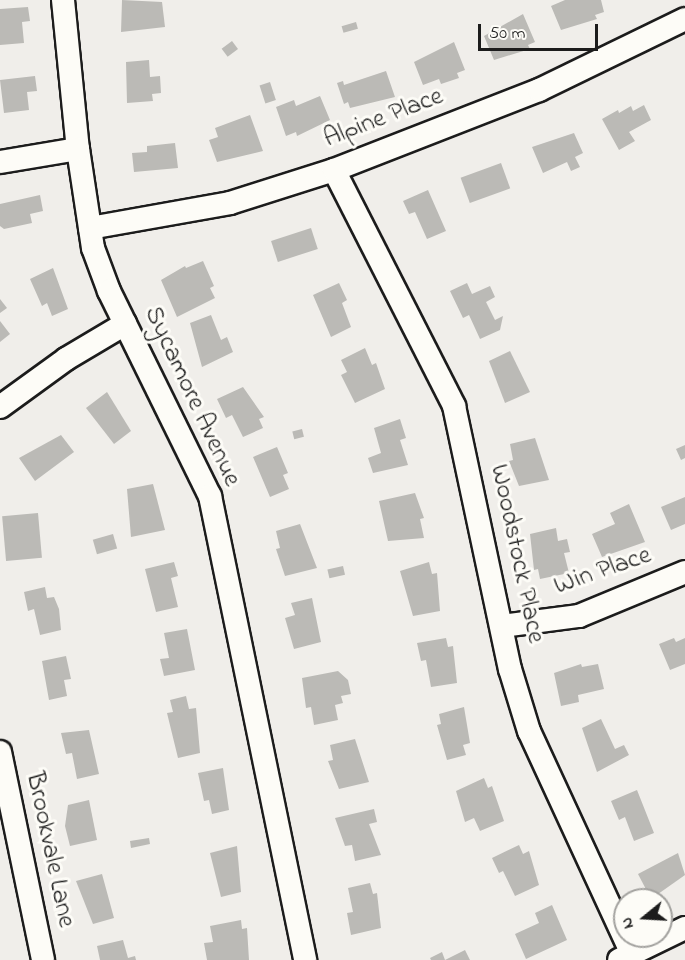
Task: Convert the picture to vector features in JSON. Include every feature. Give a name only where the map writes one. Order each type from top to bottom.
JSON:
[{"type":"street","name":"Sycamore Avenue","points":[[63,0],[78,148],[90,228],[100,272],[210,496],[305,960]]},
{"type":"street","name":"Alpine Place","points":[[90,228],[230,203],[334,170],[539,90],[685,19]]},
{"type":"street","points":[[0,162],[78,148]]},
{"type":"street","name":"Woodstock Place","points":[[334,170],[454,406],[502,626],[529,731],[626,957]]},
{"type":"street","points":[[0,406],[66,359],[125,324]]},
{"type":"street","name":"Win Place","points":[[502,626],[579,616],[685,572]]},
{"type":"street","name":"Brookvale Lane","points":[[0,752],[43,960]]},
{"type":"street","points":[[626,957],[685,928]]},
{"type":"building","points":[[122,0],[162,2],[165,27],[121,32]]},
{"type":"building","points":[[565,0],[601,0],[604,12],[595,15],[597,19],[561,30],[551,6]]},
{"type":"building","points":[[28,7],[30,21],[22,22],[24,43],[0,45],[0,9]]},
{"type":"building","points":[[523,14],[535,42],[528,45],[530,49],[494,60],[484,36]]},
{"type":"building","points":[[356,22],[358,29],[344,33],[342,26]]},
{"type":"building","points":[[232,41],[238,49],[228,57],[222,49]]},
{"type":"building","points":[[454,42],[465,70],[457,73],[459,78],[441,84],[439,79],[423,85],[414,62]]},
{"type":"building","points":[[149,60],[150,77],[160,76],[161,93],[152,94],[153,101],[127,103],[126,62]]},
{"type":"building","points":[[386,71],[395,97],[350,108],[348,102],[344,104],[337,83],[343,81],[344,85]]},
{"type":"building","points":[[35,76],[37,91],[27,92],[29,110],[4,113],[0,80]]},
{"type":"building","points":[[270,82],[276,100],[265,103],[260,85]]},
{"type":"building","points":[[320,96],[330,120],[297,136],[296,132],[286,136],[276,107],[294,100],[296,106]]},
{"type":"building","points":[[644,105],[651,120],[629,132],[635,141],[619,150],[602,119],[618,110],[619,113],[631,106],[633,111]]},
{"type":"building","points":[[250,115],[263,151],[217,162],[209,140],[218,137],[215,128]]},
{"type":"building","points":[[574,133],[583,153],[575,157],[580,167],[571,171],[567,162],[543,173],[532,147]]},
{"type":"building","points":[[175,143],[178,168],[134,172],[132,153],[147,152],[147,146]]},
{"type":"building","points":[[501,163],[510,188],[470,203],[461,178]]},
{"type":"building","points":[[428,190],[446,231],[427,239],[415,212],[409,214],[403,201]]},
{"type":"building","points":[[40,195],[43,211],[30,214],[32,223],[4,229],[0,226],[0,204]]},
{"type":"building","points":[[311,228],[318,249],[278,262],[271,241]]},
{"type":"building","points":[[203,261],[214,286],[210,288],[215,298],[177,317],[161,280],[185,266],[186,268]]},
{"type":"building","points":[[53,268],[68,309],[52,316],[47,303],[42,306],[30,279]]},
{"type":"building","points":[[339,283],[347,300],[342,303],[351,327],[331,337],[313,295]]},
{"type":"building","points":[[467,283],[472,294],[490,286],[495,297],[486,302],[495,320],[503,316],[500,330],[480,339],[469,315],[463,318],[450,291]]},
{"type":"building","points":[[0,299],[7,308],[0,313]]},
{"type":"building","points":[[211,315],[221,340],[227,337],[233,352],[202,367],[190,323]]},
{"type":"building","points":[[0,321],[10,334],[0,342]]},
{"type":"building","points":[[365,348],[372,365],[376,363],[385,389],[355,403],[341,375],[347,372],[341,360]]},
{"type":"building","points":[[510,351],[530,392],[505,403],[489,361]]},
{"type":"building","points":[[243,387],[264,417],[259,419],[263,428],[243,437],[232,415],[226,418],[217,399]]},
{"type":"building","points":[[107,392],[131,431],[114,444],[86,408]]},
{"type":"building","points":[[400,419],[406,438],[400,440],[408,465],[373,473],[368,458],[381,453],[374,428]]},
{"type":"building","points":[[302,429],[304,437],[294,439],[292,431]]},
{"type":"building","points":[[61,435],[74,452],[35,481],[19,458]]},
{"type":"building","points":[[535,438],[549,480],[519,486],[509,461],[513,460],[510,444]]},
{"type":"building","points":[[685,445],[685,458],[681,460],[676,449]]},
{"type":"building","points":[[277,447],[288,473],[283,475],[289,489],[270,497],[253,457]]},
{"type":"building","points":[[153,484],[165,530],[131,537],[127,489]]},
{"type":"building","points":[[415,493],[424,518],[420,519],[424,538],[388,541],[379,501]]},
{"type":"building","points":[[685,497],[685,524],[671,530],[661,507]]},
{"type":"building","points":[[629,504],[645,542],[602,557],[592,534],[615,524],[610,513]]},
{"type":"building","points":[[38,513],[42,558],[6,561],[2,516]]},
{"type":"building","points":[[300,524],[317,568],[285,576],[276,549],[280,548],[276,531]]},
{"type":"building","points":[[556,528],[558,541],[567,539],[570,552],[564,553],[569,573],[540,579],[538,569],[534,570],[530,534]]},
{"type":"building","points":[[113,534],[117,548],[97,554],[93,540]]},
{"type":"building","points":[[174,562],[178,576],[171,578],[178,607],[156,612],[145,569]]},
{"type":"building","points":[[429,562],[432,574],[437,573],[440,611],[413,616],[400,571]]},
{"type":"building","points":[[343,566],[345,575],[329,578],[327,570]]},
{"type":"building","points":[[45,587],[47,598],[54,597],[59,609],[61,630],[40,635],[34,609],[28,611],[24,592]]},
{"type":"building","points":[[312,598],[321,642],[294,649],[285,618],[295,615],[291,603]]},
{"type":"building","points":[[187,629],[195,670],[164,676],[160,659],[169,658],[164,633]]},
{"type":"building","points":[[446,638],[448,647],[453,646],[457,683],[431,687],[426,660],[421,661],[417,643]]},
{"type":"building","points":[[674,638],[676,642],[685,638],[685,664],[670,670],[659,644]]},
{"type":"building","points":[[66,656],[71,679],[64,680],[67,696],[49,700],[42,661]]},
{"type":"building","points":[[581,664],[582,667],[598,664],[604,689],[578,695],[579,702],[561,706],[554,673]]},
{"type":"building","points":[[338,671],[348,680],[351,694],[341,696],[343,703],[335,705],[338,720],[314,725],[311,707],[306,708],[302,678]]},
{"type":"building","points":[[186,696],[189,709],[196,708],[200,753],[178,758],[167,713],[173,712],[170,700]]},
{"type":"building","points":[[464,707],[470,743],[463,745],[466,755],[447,760],[437,725],[441,724],[439,714]]},
{"type":"building","points":[[601,719],[615,749],[624,745],[629,755],[597,772],[582,728]]},
{"type":"building","points":[[89,730],[99,774],[77,779],[72,753],[66,754],[61,733]]},
{"type":"building","points":[[355,739],[369,782],[339,789],[328,761],[333,760],[330,745]]},
{"type":"building","points":[[223,768],[229,810],[212,814],[209,800],[204,801],[198,773]]},
{"type":"building","points":[[484,778],[488,788],[492,786],[504,821],[480,831],[474,818],[465,822],[456,791]]},
{"type":"building","points":[[637,790],[654,833],[634,841],[625,817],[619,820],[611,801]]},
{"type":"building","points":[[89,800],[97,840],[70,846],[65,826],[68,805]]},
{"type":"building","points":[[374,809],[377,822],[369,824],[381,855],[355,861],[352,845],[345,846],[335,818]]},
{"type":"building","points":[[149,838],[150,844],[131,848],[130,841]]},
{"type":"building","points":[[519,845],[523,854],[529,851],[539,885],[515,896],[503,871],[499,873],[492,858]]},
{"type":"building","points":[[237,846],[241,892],[221,897],[210,853]]},
{"type":"building","points":[[678,853],[685,875],[667,888],[645,888],[638,874]]},
{"type":"building","points":[[102,874],[114,918],[93,924],[76,881]]},
{"type":"building","points":[[370,883],[373,894],[377,893],[381,928],[351,935],[347,913],[353,912],[348,888]]},
{"type":"building","points":[[552,905],[567,940],[526,959],[515,934],[539,923],[535,913]]},
{"type":"building","points":[[241,920],[242,929],[247,928],[249,960],[207,960],[204,943],[213,942],[210,926]]},
{"type":"building","points":[[123,940],[128,958],[135,956],[136,960],[100,960],[97,946]]},
{"type":"building","points":[[465,950],[470,960],[445,960]]},
{"type":"building","points":[[442,952],[445,960],[431,960],[430,958]]}]
